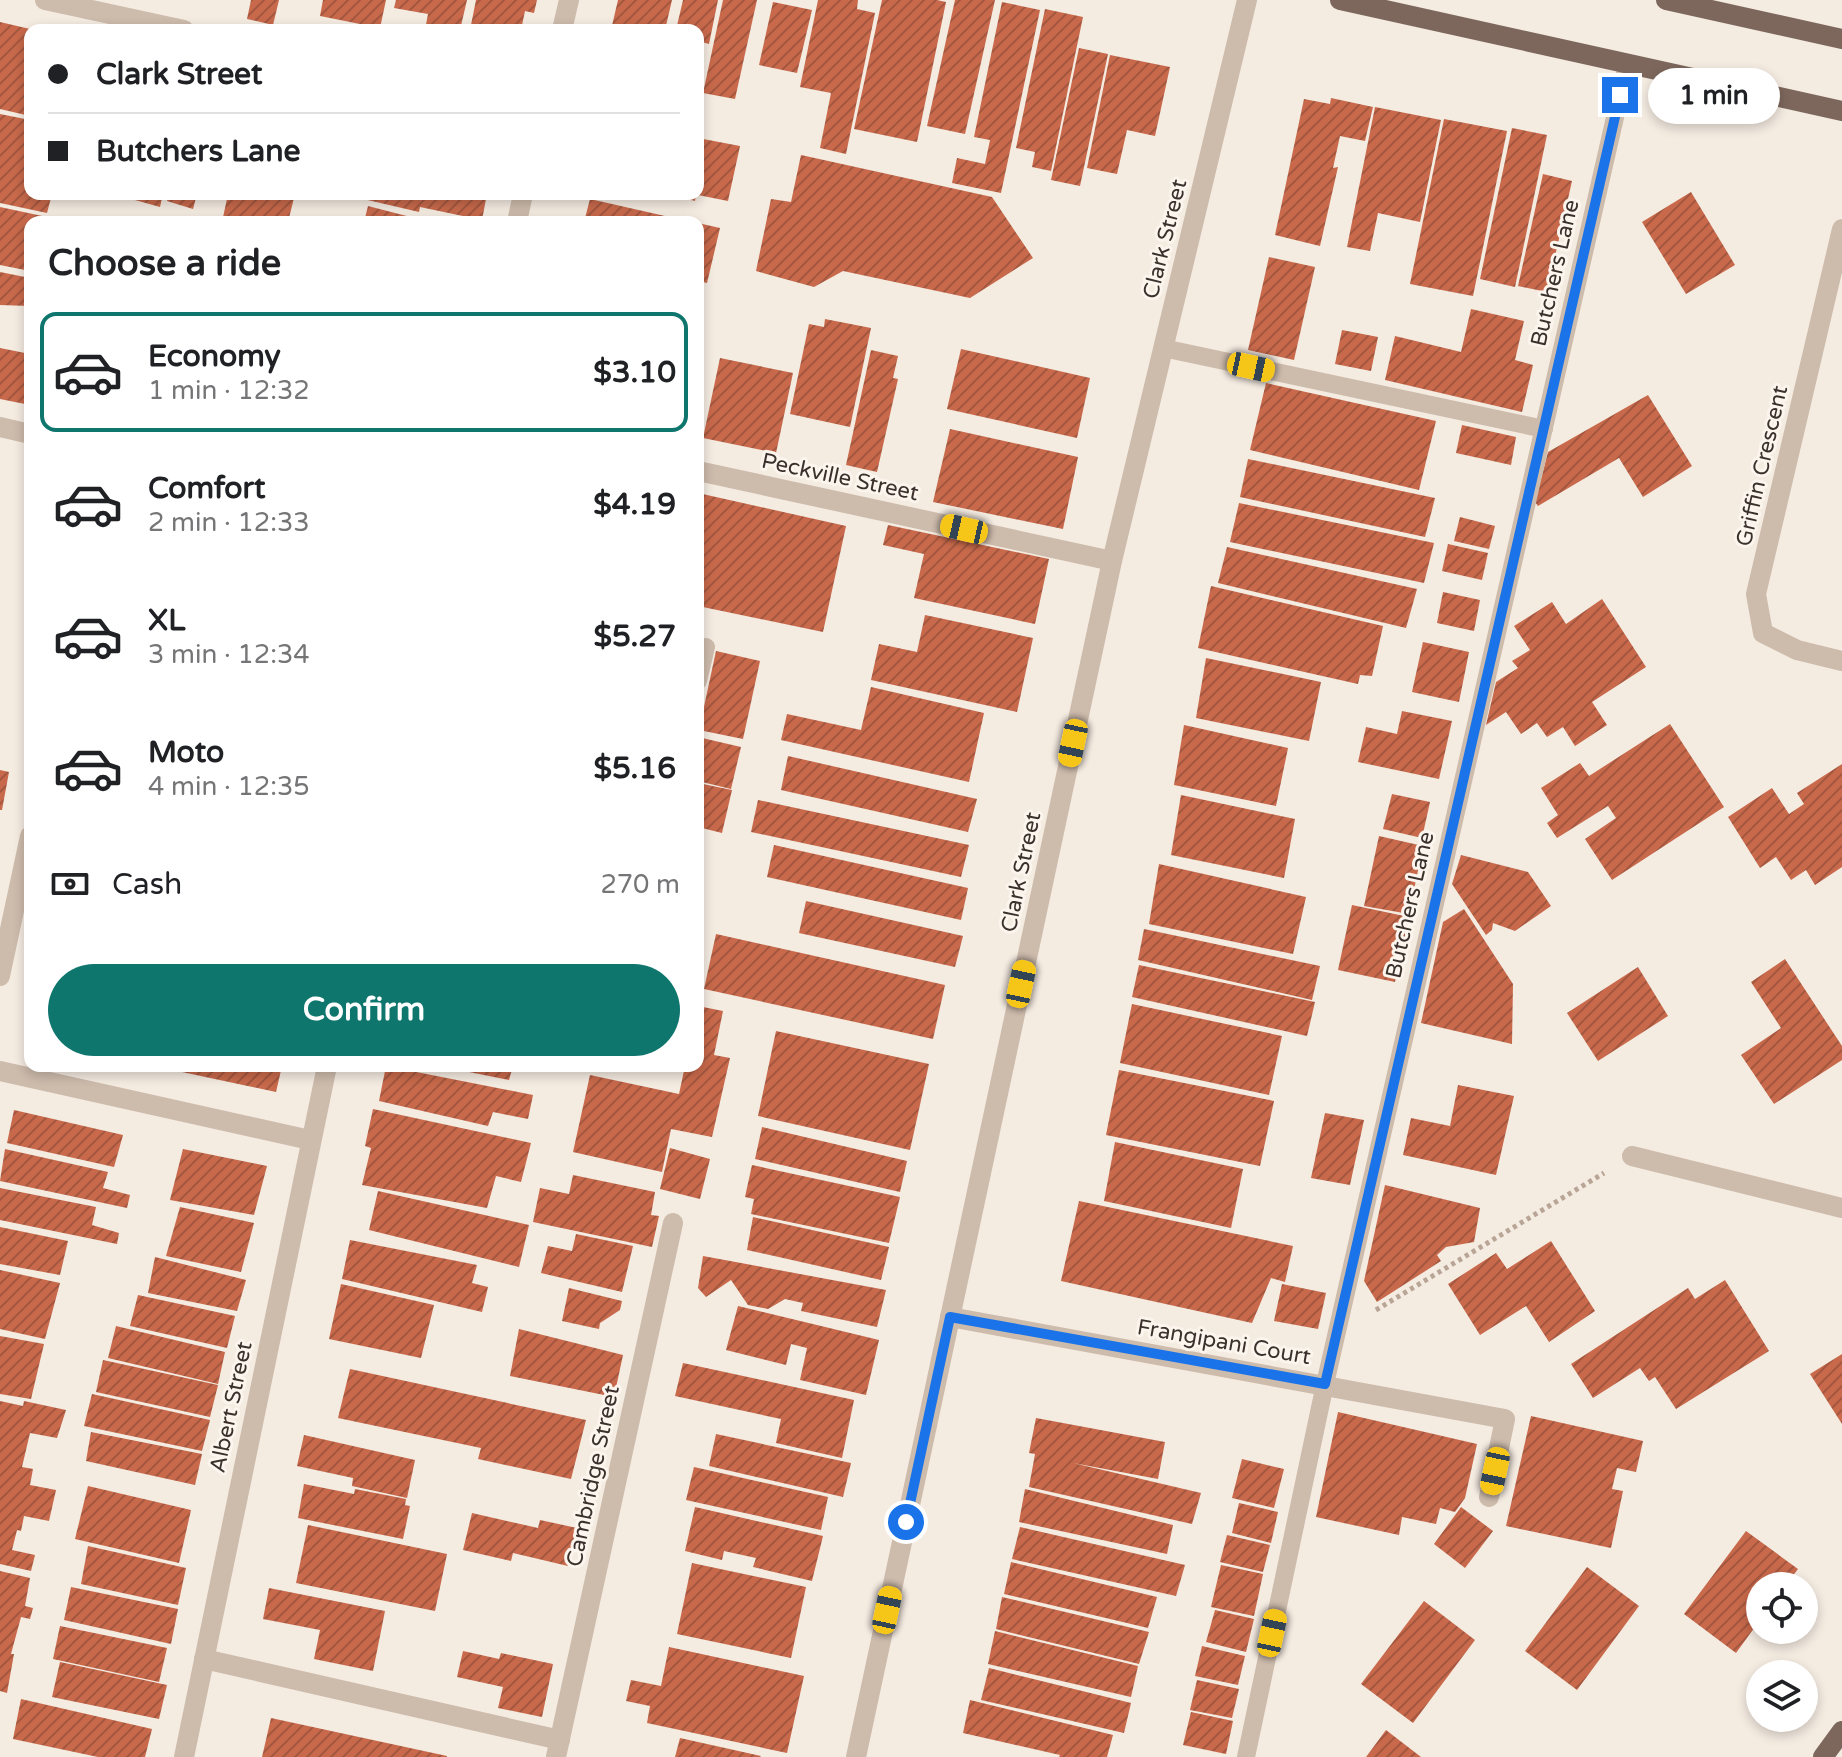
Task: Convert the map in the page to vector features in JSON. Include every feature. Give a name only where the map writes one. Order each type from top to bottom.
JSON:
[{"type":"main road","points":[[1340,0],[1842,111]]},
{"type":"main road","points":[[1666,0],[1842,39]]},
{"type":"main road","points":[[1823,1757],[1842,1731]]},
{"type":"street","points":[[45,0],[156,24]]},
{"type":"street","points":[[563,24],[569,0]]},
{"type":"street","name":"Clark Street","points":[[856,1757],[1112,561],[1247,0]]},
{"type":"street","name":"Griffin Crescent","points":[[1842,229],[1756,594],[1763,633],[1797,650],[1842,661]]},
{"type":"street","points":[[0,427],[24,433]]},
{"type":"street","name":"Peckville Street","points":[[704,472],[1112,561]]},
{"type":"street","points":[[0,976],[24,864]]},
{"type":"street","points":[[0,1071],[310,1140]]},
{"type":"street","name":"Albert Street","points":[[184,1757],[326,1072]]},
{"type":"street","points":[[1632,1156],[1842,1208]]},
{"type":"street","name":"Cambridge Street","points":[[204,1659],[558,1748],[673,1223]]},
{"type":"street","name":"Frangipani Court","points":[[950,1317],[1505,1419],[1489,1497]]},
{"type":"lane","name":"Butchers Lane","points":[[1246,1757],[1325,1384],[1627,65]]},
{"type":"lane","points":[[1163,348],[1544,429]]},
{"type":"lane","points":[[704,656],[706,647]]},
{"type":"path","points":[[1337,1333],[1632,1156]]},
{"type":"building","points":[[251,0],[279,0],[273,24],[247,19]]},
{"type":"building","points":[[323,0],[386,0],[381,24],[360,24],[320,16]]},
{"type":"building","points":[[396,0],[467,0],[461,24],[426,24],[428,14],[394,8]]},
{"type":"building","points":[[476,0],[537,0],[534,13],[525,11],[522,24],[471,24]]},
{"type":"building","points":[[618,0],[672,0],[666,24],[612,24]]},
{"type":"building","points":[[683,0],[718,0],[709,44],[704,43],[704,24],[677,24]]},
{"type":"building","points":[[723,0],[757,0],[735,99],[704,93]]},
{"type":"building","points":[[818,0],[858,0],[857,9],[875,13],[846,154],[820,148],[831,93],[800,87]]},
{"type":"building","points":[[882,0],[946,2],[917,142],[854,129]]},
{"type":"building","points":[[955,0],[995,0],[965,134],[927,126]]},
{"type":"building","points":[[773,2],[812,10],[797,73],[759,65]]},
{"type":"building","points":[[1002,2],[1040,10],[1001,193],[952,183],[957,158],[985,164],[990,140],[974,137]]},
{"type":"building","points":[[1045,9],[1083,17],[1051,171],[1032,167],[1035,152],[1016,148]]},
{"type":"building","points":[[0,22],[24,28],[24,115],[0,109]]},
{"type":"building","points":[[1079,48],[1108,54],[1080,186],[1051,180]]},
{"type":"building","points":[[1110,55],[1170,67],[1155,136],[1127,130],[1117,174],[1087,168]]},
{"type":"building","points":[[1331,98],[1373,107],[1365,141],[1340,136],[1333,168],[1338,167],[1320,246],[1275,235],[1304,99],[1330,104]]},
{"type":"building","points":[[1375,107],[1441,120],[1420,222],[1378,213],[1370,251],[1347,247]]},
{"type":"building","points":[[0,114],[24,119],[24,200],[50,200],[47,213],[0,203]]},
{"type":"building","points":[[1444,119],[1507,131],[1473,296],[1410,284]]},
{"type":"building","points":[[1512,128],[1547,135],[1515,287],[1480,279]]},
{"type":"building","points":[[704,139],[740,146],[728,201],[704,196]]},
{"type":"building","points":[[801,155],[992,197],[1033,258],[970,298],[843,271],[814,287],[756,271],[771,199],[791,202]]},
{"type":"building","points":[[1543,174],[1572,181],[1547,292],[1518,286]]},
{"type":"building","points":[[1691,192],[1735,265],[1686,294],[1642,222]]},
{"type":"building","points":[[135,200],[162,200],[160,207]]},
{"type":"building","points":[[167,200],[195,200],[193,209]]},
{"type":"building","points":[[227,200],[294,200],[290,216],[223,216]]},
{"type":"building","points":[[368,200],[486,200],[483,216],[463,216],[420,207],[419,212]]},
{"type":"building","points":[[590,200],[594,200],[665,216],[586,216]]},
{"type":"building","points":[[368,206],[407,216],[366,216]]},
{"type":"building","points":[[0,207],[42,216],[24,216],[24,270],[0,265]]},
{"type":"building","points":[[704,224],[720,228],[707,283],[704,282]]},
{"type":"building","points":[[1269,257],[1315,267],[1294,360],[1248,350]]},
{"type":"building","points":[[0,272],[24,277],[24,306],[0,305]]},
{"type":"building","points":[[1471,309],[1524,321],[1515,360],[1533,365],[1522,412],[1385,380],[1395,336],[1461,352]]},
{"type":"building","points":[[825,319],[871,328],[850,427],[790,414],[809,324],[824,327]]},
{"type":"building","points":[[1342,330],[1378,337],[1371,371],[1335,364]]},
{"type":"building","points":[[0,348],[24,353],[24,404],[0,399]]},
{"type":"building","points":[[961,349],[1090,378],[1077,438],[947,409]]},
{"type":"building","points":[[871,350],[898,356],[893,378],[898,379],[877,472],[846,465]]},
{"type":"building","points":[[720,358],[793,373],[776,453],[704,438]]},
{"type":"building","points":[[1266,383],[1436,421],[1419,490],[1250,450]]},
{"type":"building","points":[[1648,395],[1692,466],[1643,497],[1619,458],[1538,506],[1535,502],[1548,452]]},
{"type":"building","points":[[1462,425],[1516,437],[1511,465],[1456,453]]},
{"type":"building","points":[[950,429],[1078,457],[1063,529],[933,502]]},
{"type":"building","points":[[1248,459],[1435,498],[1425,537],[1240,497]]},
{"type":"building","points":[[704,494],[846,526],[823,632],[704,607]]},
{"type":"building","points":[[1239,503],[1434,543],[1424,583],[1230,542]]},
{"type":"building","points":[[1460,517],[1495,526],[1489,549],[1454,541]]},
{"type":"building","points":[[888,525],[1049,559],[1035,624],[914,598],[924,554],[883,545]]},
{"type":"building","points":[[1448,544],[1488,553],[1482,580],[1442,571]]},
{"type":"building","points":[[1227,547],[1417,589],[1406,628],[1218,583]]},
{"type":"building","points":[[1211,586],[1383,626],[1372,676],[1360,675],[1358,684],[1198,648]]},
{"type":"building","points":[[1443,592],[1480,600],[1474,631],[1437,623]]},
{"type":"building","points":[[1602,599],[1646,667],[1592,702],[1607,725],[1575,746],[1563,727],[1547,737],[1537,723],[1521,734],[1506,712],[1486,725],[1496,682],[1518,668],[1512,661],[1530,650],[1514,626],[1552,602],[1566,624]]},
{"type":"building","points":[[925,615],[1033,638],[1017,712],[871,680],[879,644],[917,652]]},
{"type":"building","points":[[1423,642],[1469,652],[1459,702],[1412,692]]},
{"type":"building","points":[[716,651],[760,661],[743,739],[704,731],[704,707]]},
{"type":"building","points":[[1206,658],[1321,682],[1309,741],[1196,718]]},
{"type":"building","points":[[871,687],[984,713],[969,782],[781,740],[787,714],[861,730]]},
{"type":"building","points":[[1402,711],[1452,721],[1439,779],[1358,762],[1366,727],[1397,734]]},
{"type":"building","points":[[1670,724],[1724,807],[1612,880],[1585,839],[1616,818],[1608,806],[1557,838],[1547,823],[1558,815],[1541,788],[1580,763],[1589,776]]},
{"type":"building","points":[[1184,725],[1288,748],[1276,806],[1174,785]]},
{"type":"building","points":[[704,738],[741,747],[731,789],[704,782]]},
{"type":"building","points":[[788,756],[977,799],[968,832],[781,790]]},
{"type":"building","points":[[1842,764],[1842,867],[1815,885],[1806,870],[1791,880],[1776,857],[1760,868],[1728,817],[1772,788],[1789,814],[1804,804],[1797,793]]},
{"type":"building","points":[[0,770],[9,772],[2,810],[0,810]]},
{"type":"building","points":[[704,784],[732,790],[722,833],[704,828]]},
{"type":"building","points":[[1392,794],[1430,802],[1422,838],[1383,829]]},
{"type":"building","points":[[1181,795],[1295,819],[1284,878],[1171,855]]},
{"type":"building","points":[[758,800],[969,845],[961,877],[751,832]]},
{"type":"building","points":[[1379,836],[1423,846],[1409,914],[1364,906]]},
{"type":"building","points":[[774,845],[968,888],[961,920],[767,877]]},
{"type":"building","points":[[1461,855],[1528,872],[1551,906],[1515,931],[1493,923],[1492,930],[1486,935],[1452,884]]},
{"type":"building","points":[[1159,864],[1306,897],[1293,954],[1149,924]]},
{"type":"building","points":[[806,901],[963,936],[955,967],[799,933]]},
{"type":"building","points":[[1352,905],[1409,917],[1395,982],[1338,970]]},
{"type":"building","points":[[1464,909],[1513,984],[1512,1044],[1421,1023],[1443,922]]},
{"type":"building","points":[[1144,929],[1320,966],[1312,1000],[1138,960]]},
{"type":"building","points":[[716,934],[945,985],[933,1039],[704,989]]},
{"type":"building","points":[[1785,959],[1842,1046],[1842,1060],[1774,1104],[1741,1055],[1781,1028],[1751,982]]},
{"type":"building","points":[[1139,965],[1315,1002],[1307,1036],[1132,997]]},
{"type":"building","points":[[1638,967],[1668,1016],[1598,1061],[1567,1013]]},
{"type":"building","points":[[1132,1004],[1282,1036],[1269,1095],[1120,1063]]},
{"type":"building","points":[[704,1007],[723,1011],[714,1055],[730,1058],[712,1137],[671,1129],[662,1172],[573,1152],[590,1075],[679,1094],[684,1072],[704,1072]]},
{"type":"building","points":[[776,1031],[929,1064],[910,1150],[758,1116]]},
{"type":"building","points":[[1119,1070],[1274,1101],[1260,1166],[1106,1135]]},
{"type":"building","points":[[182,1072],[281,1072],[276,1092]]},
{"type":"building","points":[[385,1072],[416,1072],[533,1095],[528,1119],[493,1112],[488,1126],[379,1101]]},
{"type":"building","points":[[469,1072],[511,1072],[509,1080]]},
{"type":"building","points":[[1458,1085],[1514,1096],[1496,1175],[1403,1155],[1411,1118],[1450,1126]]},
{"type":"building","points":[[373,1109],[531,1143],[521,1182],[496,1176],[487,1208],[362,1185],[371,1148],[365,1146]]},
{"type":"building","points":[[14,1110],[123,1135],[114,1167],[7,1143]]},
{"type":"building","points":[[1325,1113],[1364,1120],[1350,1185],[1311,1178]]},
{"type":"building","points":[[762,1127],[907,1161],[900,1192],[755,1159]]},
{"type":"building","points":[[1115,1142],[1243,1169],[1231,1228],[1104,1201]]},
{"type":"building","points":[[670,1148],[710,1159],[700,1199],[660,1189]]},
{"type":"building","points":[[5,1149],[108,1172],[103,1188],[130,1195],[127,1208],[0,1181]]},
{"type":"building","points":[[183,1149],[267,1166],[254,1215],[170,1200]]},
{"type":"building","points":[[752,1165],[900,1197],[889,1243],[751,1214],[754,1199],[745,1197]]},
{"type":"building","points":[[573,1175],[655,1192],[651,1215],[659,1216],[652,1247],[533,1222],[540,1188],[569,1194]]},
{"type":"building","points":[[1385,1185],[1480,1208],[1474,1242],[1446,1247],[1437,1255],[1441,1261],[1377,1302],[1364,1281]]},
{"type":"building","points":[[0,1188],[96,1207],[92,1225],[119,1233],[117,1244],[0,1220]]},
{"type":"building","points":[[378,1191],[529,1225],[519,1267],[369,1230]]},
{"type":"building","points":[[1079,1201],[1293,1246],[1285,1282],[1271,1278],[1252,1323],[1061,1281]]},
{"type":"building","points":[[180,1207],[254,1223],[241,1272],[166,1256]]},
{"type":"building","points":[[753,1217],[889,1247],[881,1280],[747,1250]]},
{"type":"building","points":[[0,1227],[68,1241],[60,1275],[0,1264]]},
{"type":"building","points":[[576,1234],[633,1246],[622,1292],[541,1273],[548,1246],[572,1251]]},
{"type":"building","points":[[350,1240],[477,1265],[472,1283],[488,1287],[482,1312],[342,1279]]},
{"type":"building","points":[[1551,1241],[1595,1311],[1549,1342],[1526,1306],[1480,1335],[1448,1284],[1496,1253],[1507,1269]]},
{"type":"building","points":[[703,1256],[886,1290],[877,1327],[801,1311],[803,1303],[785,1299],[768,1309],[748,1305],[731,1280],[706,1297],[698,1288]]},
{"type":"building","points":[[155,1257],[246,1280],[237,1311],[148,1293]]},
{"type":"building","points":[[0,1270],[60,1283],[45,1339],[0,1329]]},
{"type":"building","points":[[1725,1280],[1769,1351],[1676,1409],[1655,1377],[1649,1381],[1640,1368],[1593,1398],[1571,1364],[1688,1288],[1695,1299]]},
{"type":"building","points":[[341,1284],[434,1305],[421,1358],[329,1339]]},
{"type":"building","points":[[1282,1284],[1326,1293],[1318,1329],[1274,1321]]},
{"type":"building","points":[[569,1288],[622,1301],[620,1310],[600,1323],[599,1329],[562,1321]]},
{"type":"building","points":[[138,1295],[235,1316],[227,1348],[130,1326]]},
{"type":"building","points":[[738,1306],[879,1340],[866,1395],[800,1380],[807,1348],[791,1344],[786,1365],[726,1350]]},
{"type":"building","points":[[116,1326],[225,1352],[218,1384],[108,1358]]},
{"type":"building","points":[[519,1329],[623,1355],[614,1397],[510,1376]]},
{"type":"building","points":[[0,1336],[44,1344],[31,1399],[0,1394]]},
{"type":"building","points":[[1842,1354],[1842,1424],[1810,1374]]},
{"type":"building","points":[[103,1360],[218,1385],[210,1417],[96,1392]]},
{"type":"building","points":[[683,1363],[854,1400],[842,1458],[776,1443],[781,1419],[675,1396]]},
{"type":"building","points":[[350,1369],[586,1420],[571,1479],[478,1459],[481,1448],[338,1418]]},
{"type":"building","points":[[92,1394],[210,1420],[202,1451],[84,1426]]},
{"type":"building","points":[[0,1401],[23,1406],[24,1401],[66,1410],[57,1438],[30,1433],[22,1467],[33,1469],[30,1485],[56,1490],[49,1521],[24,1516],[21,1531],[17,1530],[12,1550],[35,1555],[31,1571],[0,1564]]},
{"type":"building","points":[[1338,1412],[1477,1444],[1465,1498],[1455,1512],[1440,1508],[1436,1524],[1402,1517],[1399,1535],[1316,1517]]},
{"type":"building","points":[[1531,1416],[1643,1441],[1636,1472],[1617,1468],[1612,1489],[1623,1491],[1611,1548],[1506,1526]]},
{"type":"building","points":[[1036,1418],[1165,1442],[1158,1479],[1073,1463],[1201,1493],[1192,1524],[1029,1487],[1035,1454],[1029,1453]]},
{"type":"building","points":[[91,1432],[202,1454],[195,1485],[86,1461]]},
{"type":"building","points":[[716,1434],[851,1463],[843,1497],[709,1466]]},
{"type":"building","points":[[304,1435],[415,1460],[407,1498],[352,1486],[353,1478],[297,1466]]},
{"type":"building","points":[[1242,1459],[1284,1469],[1274,1508],[1232,1498]]},
{"type":"building","points":[[694,1467],[828,1497],[821,1530],[686,1500]]},
{"type":"building","points":[[304,1484],[354,1494],[355,1489],[406,1499],[405,1505],[410,1506],[403,1539],[298,1518]]},
{"type":"building","points":[[88,1486],[191,1510],[179,1563],[75,1539]]},
{"type":"building","points":[[1025,1489],[1173,1525],[1167,1554],[1019,1522]]},
{"type":"building","points":[[1239,1503],[1278,1512],[1271,1543],[1232,1533]]},
{"type":"building","points":[[695,1507],[823,1536],[812,1581],[753,1567],[756,1558],[724,1551],[722,1560],[685,1551]]},
{"type":"building","points":[[1461,1507],[1493,1531],[1465,1568],[1434,1544]]},
{"type":"building","points":[[472,1513],[538,1528],[540,1520],[577,1528],[568,1566],[513,1553],[511,1561],[463,1550]]},
{"type":"building","points":[[308,1525],[447,1554],[435,1611],[296,1583]]},
{"type":"building","points":[[1020,1527],[1185,1565],[1176,1596],[1012,1559]]},
{"type":"building","points":[[1746,1531],[1798,1569],[1796,1572],[1746,1572],[1746,1639],[1736,1653],[1684,1614]]},
{"type":"building","points":[[1227,1535],[1270,1545],[1263,1572],[1220,1562]]},
{"type":"building","points":[[88,1546],[186,1568],[178,1605],[81,1584]]},
{"type":"building","points":[[1011,1562],[1157,1597],[1148,1628],[1004,1594]]},
{"type":"building","points":[[692,1563],[806,1587],[791,1658],[677,1634]]},
{"type":"building","points":[[1221,1565],[1263,1574],[1254,1616],[1211,1607]]},
{"type":"building","points":[[1587,1567],[1639,1606],[1577,1690],[1525,1651]]},
{"type":"building","points":[[0,1571],[30,1578],[25,1606],[33,1608],[30,1619],[21,1617],[11,1654],[14,1654],[7,1693],[0,1691]]},
{"type":"building","points":[[71,1587],[178,1609],[171,1644],[64,1620]]},
{"type":"building","points":[[269,1588],[385,1611],[373,1671],[314,1659],[320,1630],[263,1619]]},
{"type":"building","points":[[1002,1597],[1149,1632],[1139,1664],[996,1629]]},
{"type":"building","points":[[1424,1601],[1475,1640],[1413,1723],[1361,1684]]},
{"type":"building","points":[[1215,1610],[1254,1619],[1246,1652],[1206,1642]]},
{"type":"building","points":[[60,1626],[167,1648],[159,1682],[53,1659]]},
{"type":"building","points":[[995,1631],[1138,1666],[1131,1697],[988,1664]]},
{"type":"building","points":[[1202,1646],[1245,1656],[1238,1685],[1195,1676]]},
{"type":"building","points":[[669,1647],[804,1676],[787,1753],[647,1723],[650,1706],[626,1701],[631,1680],[661,1686]]},
{"type":"building","points":[[463,1651],[499,1659],[501,1653],[553,1664],[542,1717],[498,1708],[503,1687],[457,1677]]},
{"type":"building","points":[[60,1662],[167,1685],[159,1719],[52,1697]]},
{"type":"building","points":[[989,1668],[1131,1703],[1124,1733],[981,1700]]},
{"type":"building","points":[[1197,1680],[1239,1689],[1232,1718],[1190,1710]]},
{"type":"building","points":[[21,1699],[152,1729],[145,1757],[98,1757],[13,1739]]},
{"type":"building","points":[[970,1700],[1113,1735],[1107,1757],[1059,1757],[963,1733]]},
{"type":"building","points":[[1191,1712],[1233,1721],[1226,1754],[1183,1745]]},
{"type":"building","points":[[271,1718],[447,1756],[447,1757],[262,1757]]},
{"type":"building","points":[[1386,1730],[1421,1757],[1366,1757]]},
{"type":"building","points":[[680,1738],[761,1756],[675,1757]]},
{"type":"route","points":[[906,1522],[950,1317],[1325,1384],[1620,95]]}]
